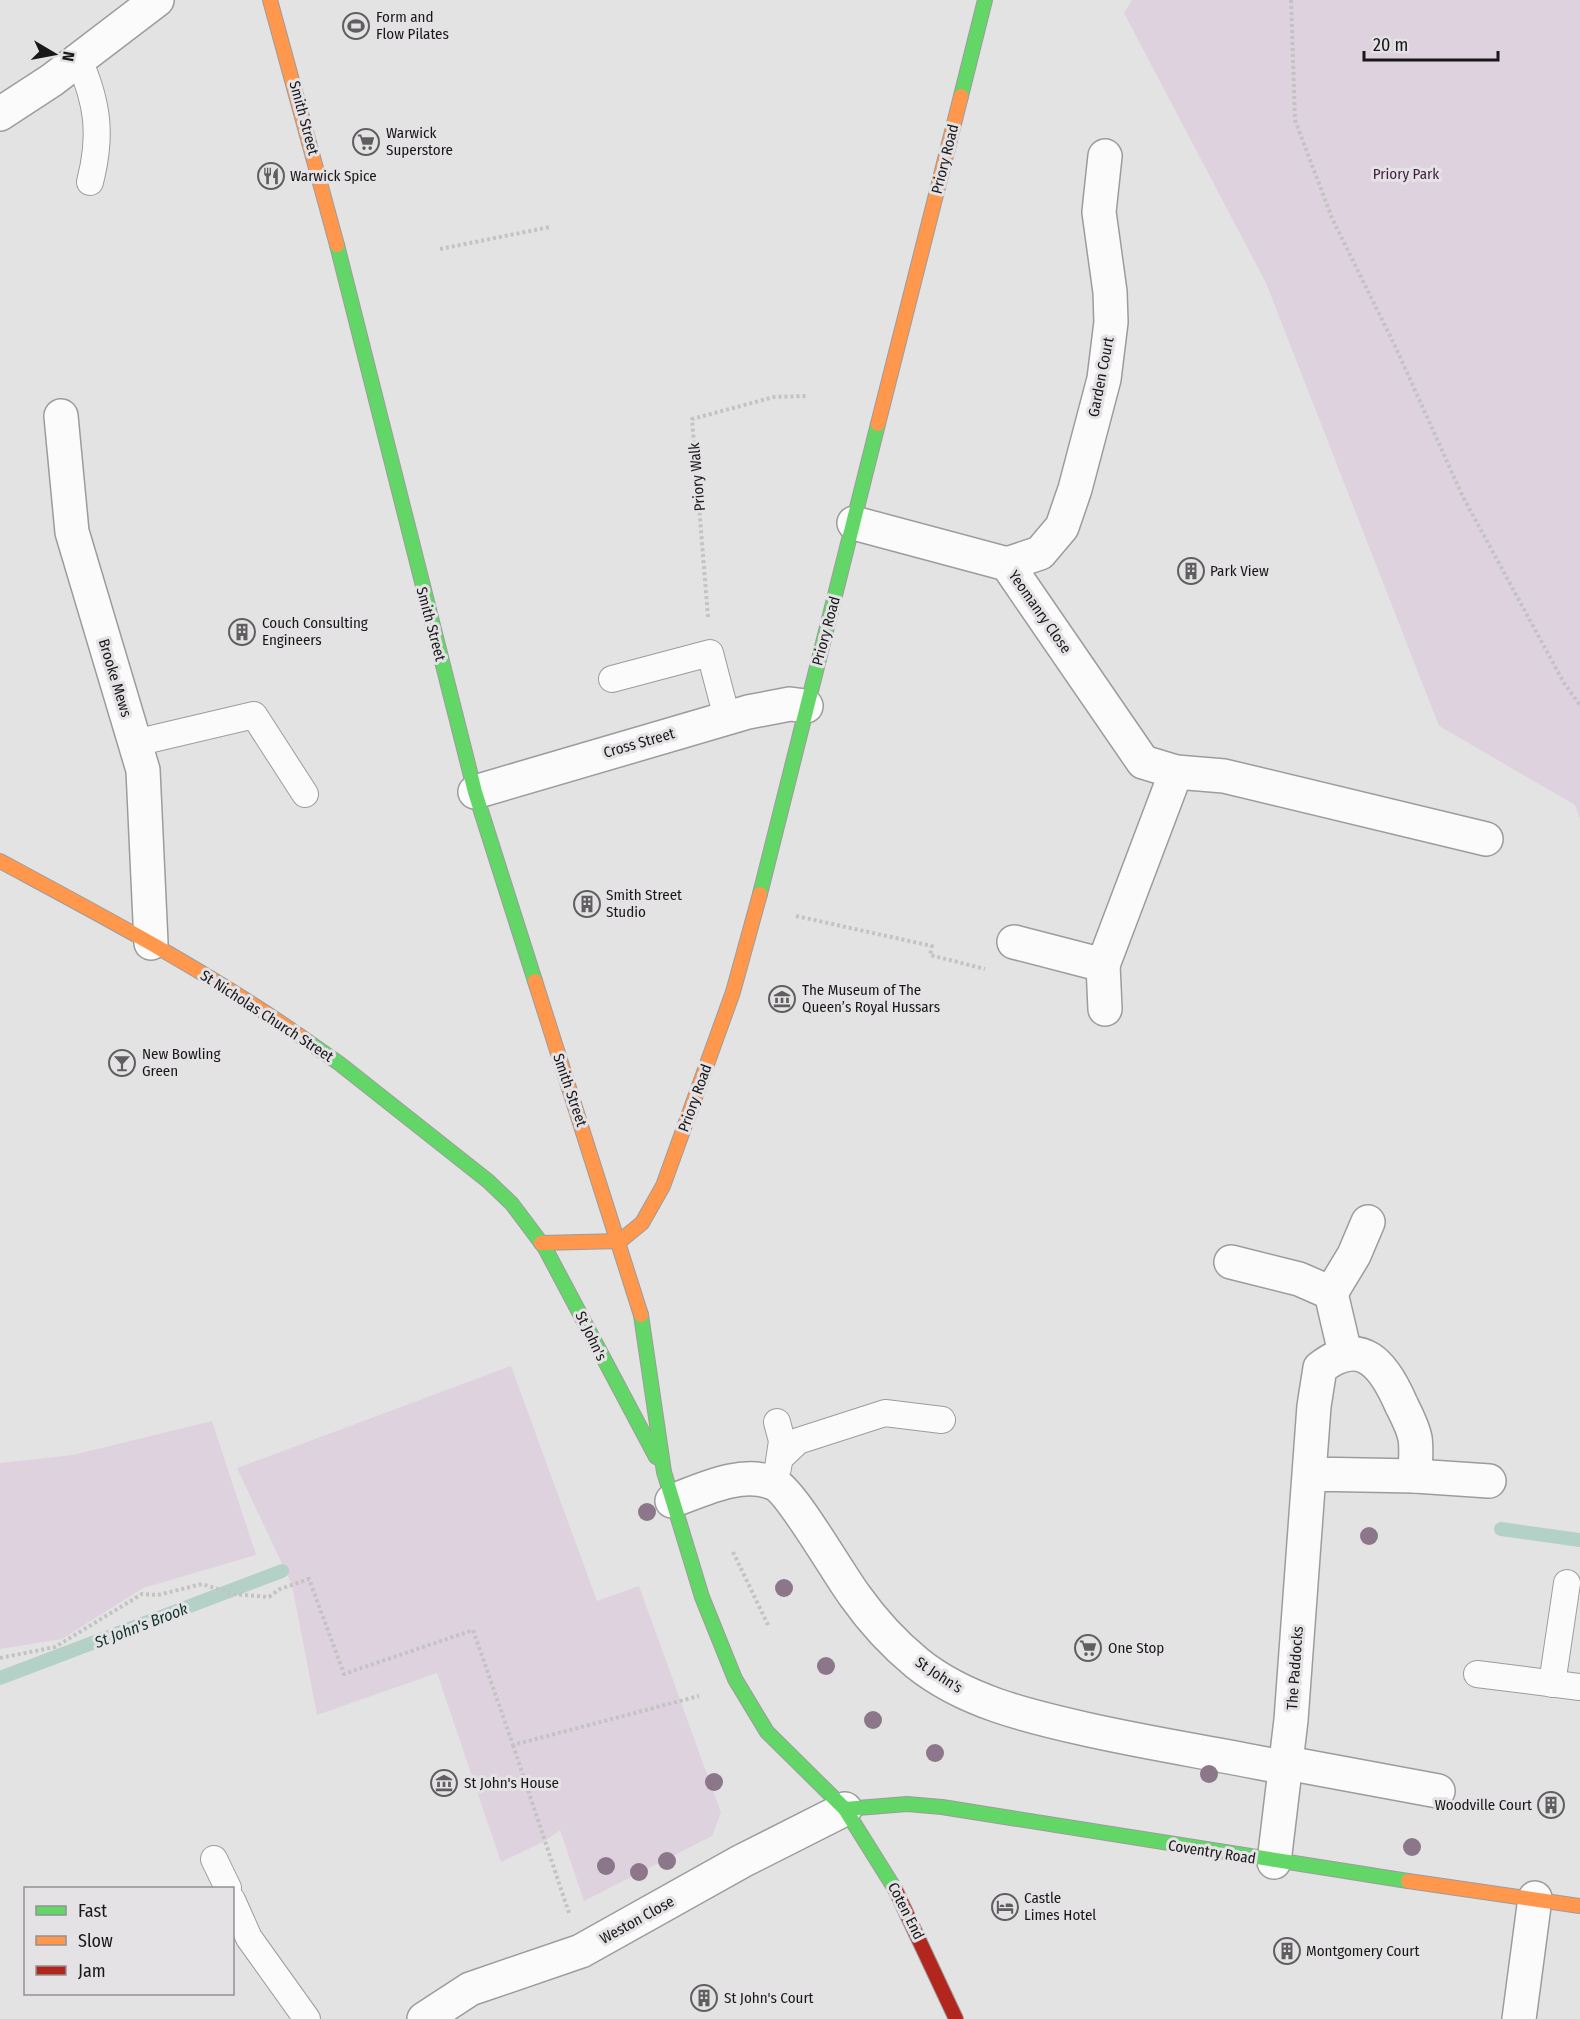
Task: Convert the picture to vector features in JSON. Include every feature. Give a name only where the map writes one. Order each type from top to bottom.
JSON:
[{"type":"main road","name":"Smith Street","points":[[270,0],[323,189],[475,792],[620,1241]]},
{"type":"main road","name":"Priory Road","points":[[620,1241],[642,1223],[663,1186],[733,992],[758,904],[985,0]]},
{"type":"main road","name":"St Nicholas Church Street","points":[[0,861],[151,944],[263,1010],[340,1064],[488,1181],[512,1204]]},
{"type":"main road","name":"St John's","points":[[512,1204],[541,1243],[571,1293],[668,1486]]},
{"type":"main road","points":[[541,1243],[620,1241]]},
{"type":"main road","name":"St John's","points":[[620,1241],[640,1308],[668,1486],[702,1597],[735,1679],[779,1745],[845,1809]]},
{"type":"main road","name":"Coventry Road","points":[[845,1809],[907,1804],[942,1808],[1274,1862],[1580,1906]]},
{"type":"main road","name":"Coten End","points":[[845,1809],[896,1889],[956,2019]]},
{"type":"street","points":[[0,114],[79,60],[157,0]]},
{"type":"street","name":"Garden Court","points":[[1007,564],[1040,553],[1062,527],[1075,489],[1104,379],[1111,322],[1110,292],[1099,212],[1105,156]]},
{"type":"street","name":"Brooke Mews","points":[[61,416],[72,532],[144,770],[151,944]]},
{"type":"street","name":"Yeomanry Close","points":[[854,523],[1007,564],[1143,762],[1176,772],[1224,776],[1486,839]]},
{"type":"street","name":"Cross Street","points":[[475,792],[727,718],[790,704],[806,706]]},
{"type":"street","points":[[1105,1009],[1103,965],[1176,772]]},
{"type":"street","points":[[1014,942],[1103,965]]},
{"type":"street","points":[[1368,1222],[1331,1293],[1345,1353],[1358,1353],[1371,1359],[1381,1367],[1390,1380],[1415,1438],[1415,1476]]},
{"type":"street","points":[[1231,1262],[1299,1280],[1331,1293]]},
{"type":"street","name":"The Paddocks","points":[[1274,1862],[1286,1766],[1314,1406],[1320,1368],[1345,1353]]},
{"type":"street","points":[[668,1486],[744,1478],[778,1470]]},
{"type":"street","name":"St John's","points":[[778,1470],[795,1504],[856,1598],[885,1632],[917,1663],[956,1689],[1022,1713],[1062,1724],[1237,1758],[1438,1791]]},
{"type":"street","points":[[1310,1474],[1415,1476],[1489,1481]]},
{"type":"street","name":"Weston Close","points":[[424,2019],[470,1989],[581,1951],[742,1861],[845,1809]]},
{"type":"street","points":[[1519,2019],[1536,1898]]},
{"type":"lane","points":[[79,60],[90,86],[97,112],[95,162],[90,182]]},
{"type":"lane","points":[[612,679],[710,654],[727,718]]},
{"type":"lane","points":[[135,743],[254,715],[304,794]]},
{"type":"lane","points":[[778,1470],[798,1441],[885,1413],[942,1420]]},
{"type":"lane","points":[[777,1422],[782,1441],[778,1470]]},
{"type":"lane","points":[[1552,1684],[1567,1584]]},
{"type":"lane","points":[[1477,1674],[1580,1687]]},
{"type":"lane","points":[[214,1859],[228,1887]]},
{"type":"lane","points":[[234,1904],[249,1938],[307,2019]]},
{"type":"path","points":[[1291,0],[1294,120],[1332,218],[1396,348],[1463,497],[1564,683],[1580,705]]},
{"type":"path","points":[[440,249],[550,227]]},
{"type":"path","name":"Priory Walk","points":[[710,654],[692,419],[774,397],[808,396]]},
{"type":"path","points":[[758,904],[792,915],[932,946],[930,955],[1005,974],[1014,942]]},
{"type":"path","points":[[732,1551],[768,1625]]},
{"type":"path","points":[[0,1658],[55,1647],[142,1594],[158,1595],[202,1584],[234,1594],[269,1598],[280,1589],[309,1579],[344,1674],[473,1630],[581,1951]]},
{"type":"path","points":[[513,1745],[709,1693]]},
{"type":"green space","name":"Priory Park","points":[[1132,0],[1580,0],[1580,819],[1575,805],[1439,726],[1266,283],[1124,13]]},
{"type":"green space","points":[[511,1366],[597,1601],[639,1586],[721,1813],[712,1836],[584,1901],[560,1830],[545,1841],[501,1862],[437,1673],[317,1715],[292,1585],[237,1468]]},
{"type":"green space","points":[[212,1421],[256,1555],[143,1588],[62,1639],[0,1649],[0,1463],[73,1455]]},
{"type":"waterway","points":[[1501,1529],[1580,1540]]},
{"type":"waterway","name":"St John's Brook","points":[[0,1678],[282,1571]]},
{"type":"traffic: fast","points":[[961,96],[985,0]]},
{"type":"traffic: fast","points":[[337,245],[475,792],[535,981]]},
{"type":"traffic: fast","points":[[760,894],[878,424]]},
{"type":"traffic: fast","points":[[300,1036],[340,1064],[488,1181],[512,1204],[545,1248],[656,1457]]},
{"type":"traffic: fast","points":[[641,1315],[664,1472],[702,1597],[735,1679],[767,1732],[845,1809],[895,1889]]},
{"type":"traffic: fast","points":[[845,1809],[907,1804],[942,1807],[1408,1881]]},
{"type":"traffic: slow","points":[[270,0],[337,245]]},
{"type":"traffic: slow","points":[[878,424],[961,96]]},
{"type":"traffic: slow","points":[[0,861],[190,966],[300,1036]]},
{"type":"traffic: slow","points":[[620,1241],[642,1223],[663,1186],[733,992],[760,894]]},
{"type":"traffic: slow","points":[[535,981],[641,1315]]},
{"type":"traffic: slow","points":[[541,1243],[620,1241]]},
{"type":"traffic: slow","points":[[1408,1881],[1580,1906]]},
{"type":"traffic: jam","points":[[895,1889],[956,2019]]},
{"type":"place","name":"Form and Flow Pilates","points":[[356,26]]},
{"type":"place","name":"Warwick Superstore","points":[[366,142]]},
{"type":"place","name":"Warwick Spice","points":[[271,176]]},
{"type":"place","name":"Park View","points":[[1191,571]]},
{"type":"place","name":"Couch Consulting Engineers","points":[[242,632]]},
{"type":"place","name":"Smith Street Studio","points":[[587,904]]},
{"type":"place","name":"The Museum of The Queen’s Royal Hussars","points":[[782,999]]},
{"type":"place","name":"New Bowling Green","points":[[122,1063]]},
{"type":"place","name":"One Stop","points":[[1088,1648]]},
{"type":"place","name":"St John's House","points":[[444,1783]]},
{"type":"place","name":"Woodville Court","points":[[1551,1805]]},
{"type":"place","name":"Castle Limes Hotel","points":[[1005,1907]]},
{"type":"place","name":"Montgomery Court","points":[[1287,1951]]},
{"type":"place","name":"St John's Court","points":[[704,1998]]}]
